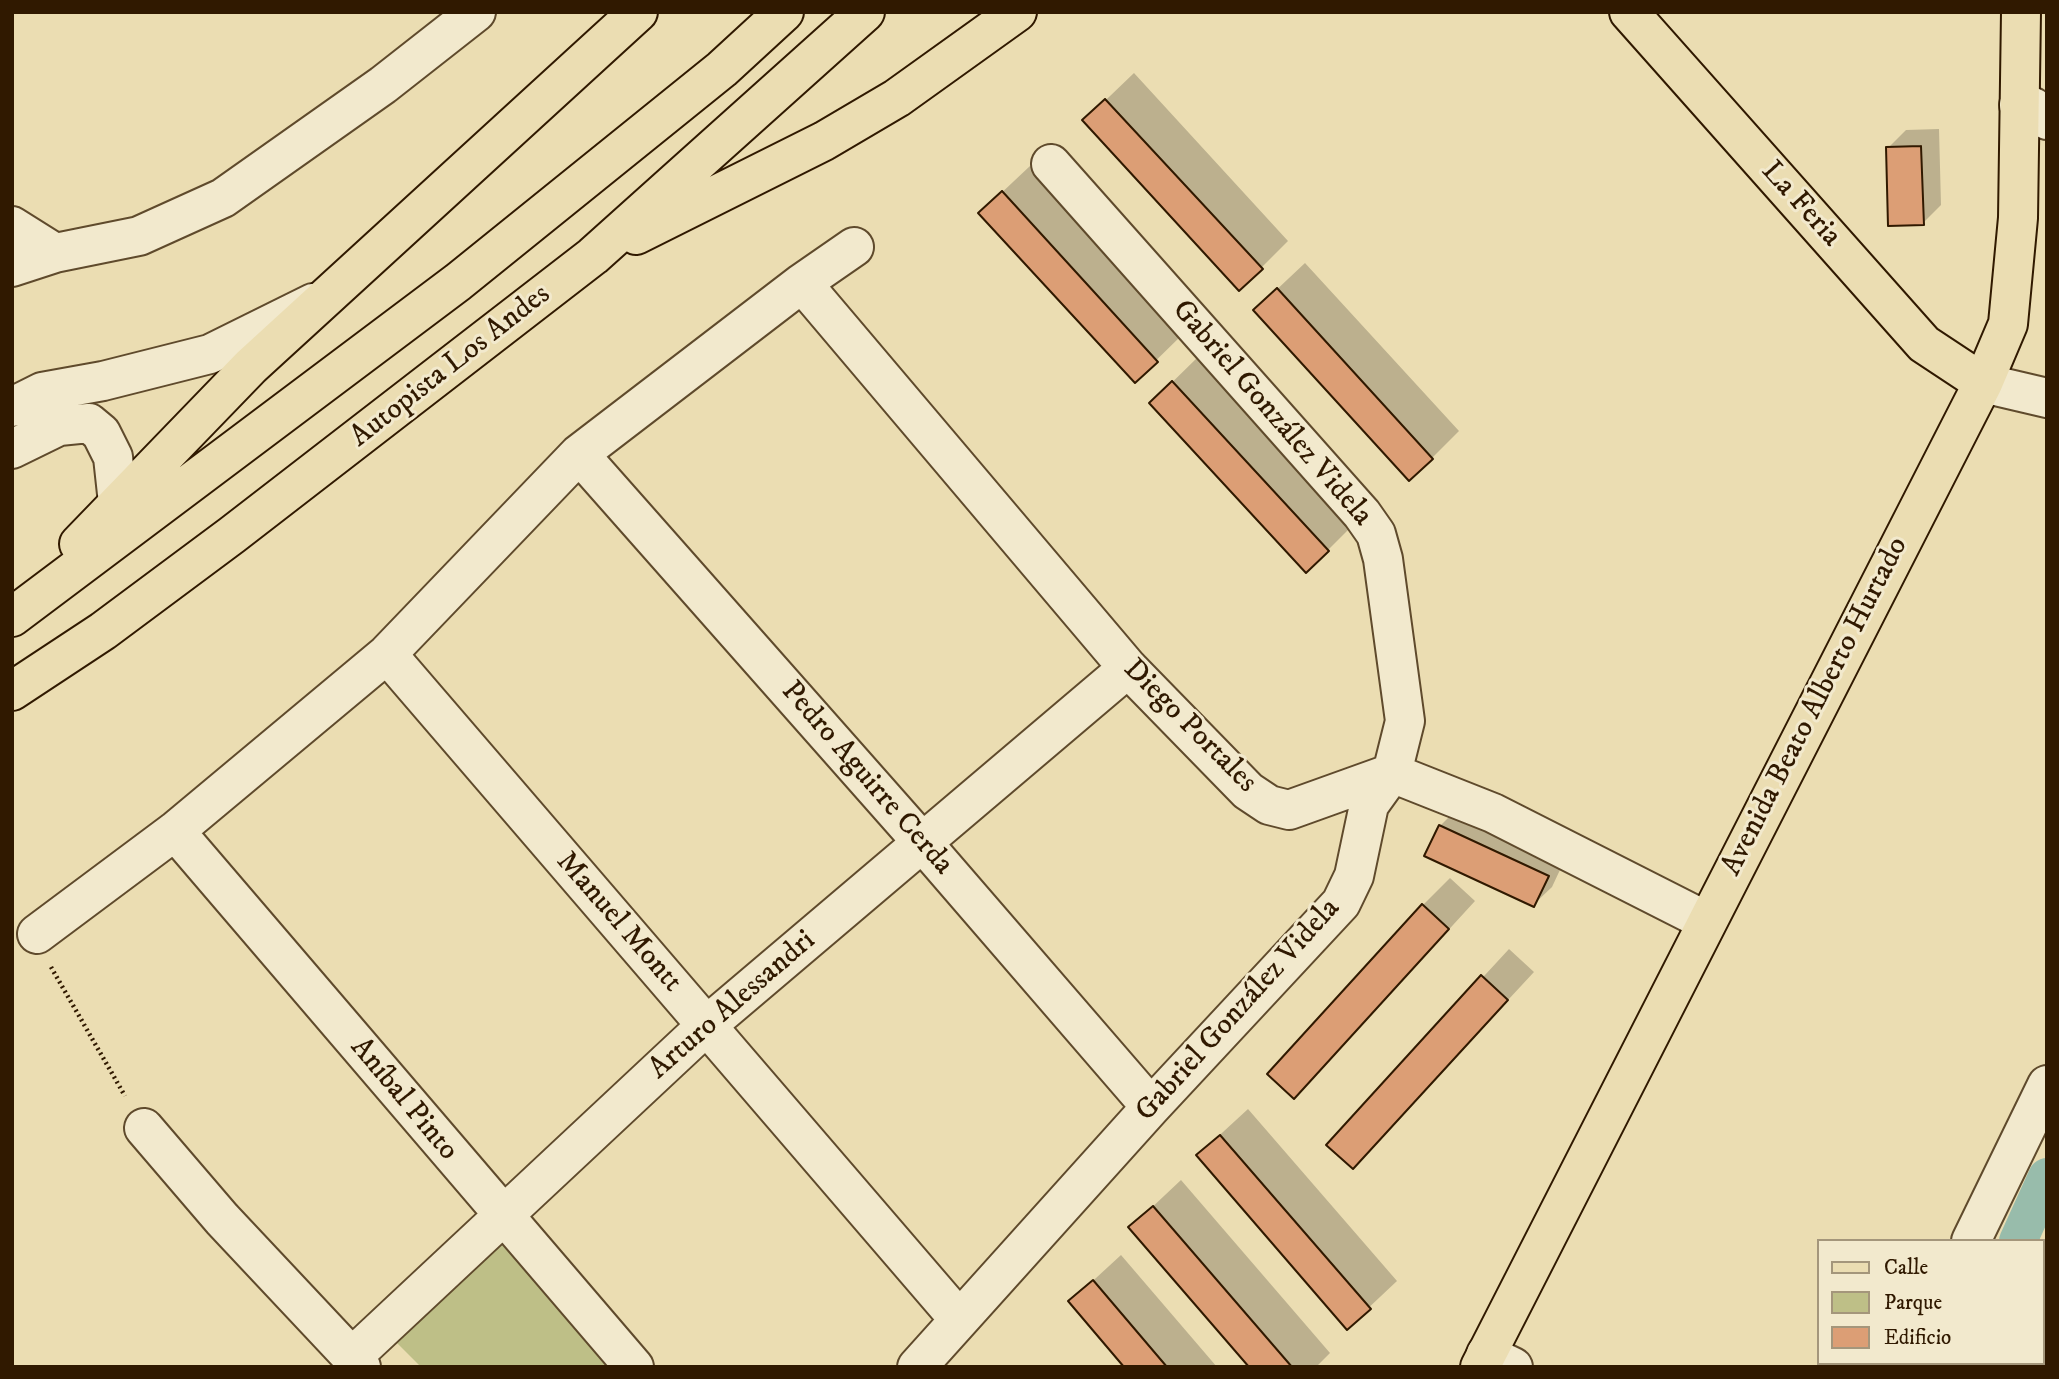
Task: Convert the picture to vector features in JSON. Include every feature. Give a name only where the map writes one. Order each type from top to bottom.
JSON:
[{"type":"main road","points":[[12,615],[251,366],[638,12]]},
{"type":"main road","name":"Autopista Los Andes","points":[[12,615],[458,282],[722,69],[784,12]]},
{"type":"main road","name":"Autopista Los Andes","points":[[12,691],[103,631],[243,527],[593,256],[865,12]]},
{"type":"main road","points":[[593,256],[824,141],[897,98],[1017,12]]},
{"type":"main road","name":"La Feria","points":[[1629,12],[1924,344],[1983,383]]},
{"type":"main road","name":"Avenida Beato Alberto Hurtado","points":[[1493,1362],[1706,921],[1983,383],[2008,324],[2033,113],[2021,12]]},
{"type":"street","points":[[12,267],[55,253],[139,236],[223,198],[373,93],[476,12]]},
{"type":"street","name":"Gabriel González Videla","points":[[917,1367],[958,1318],[1341,903],[1354,876],[1369,805],[1392,773],[1405,721],[1383,559],[1376,534],[1362,514],[1051,164]]},
{"type":"street","points":[[12,226],[55,253]]},
{"type":"street","points":[[37,934],[175,831],[387,654],[579,454],[802,283],[854,247]]},
{"type":"street","name":"Diego Portales","points":[[802,283],[1128,668],[1248,790],[1269,805],[1289,810],[1392,773]]},
{"type":"street","points":[[12,407],[42,392],[210,354],[325,297]]},
{"type":"street","points":[[1983,383],[2047,398]]},
{"type":"street","points":[[12,449],[59,426],[89,424],[101,433],[113,457],[118,503]]},
{"type":"street","name":"Pedro Aguirre Cerda","points":[[579,454],[922,842],[1151,1107]]},
{"type":"street","name":"Manuel Montt","points":[[387,654],[958,1318]]},
{"type":"street","name":"Arturo Alessandri","points":[[356,1362],[502,1216],[706,1026],[1128,668]]},
{"type":"street","points":[[1392,773],[1493,813],[1706,921]]},
{"type":"street","name":"Aníbal Pinto","points":[[175,831],[634,1367]]},
{"type":"street","points":[[1972,1239],[2047,1084]]},
{"type":"street","points":[[144,1128],[222,1219],[356,1362]]},
{"type":"path","points":[[37,934],[55,976],[144,1128]]},
{"type":"green space","points":[[504,1232],[620,1367],[421,1367],[388,1334]]},
{"type":"building","points":[[1105,99],[1263,269],[1239,291],[1082,120]]},
{"type":"building","points":[[1921,146],[1924,225],[1888,226],[1886,147]]},
{"type":"building","points":[[1002,191],[1158,362],[1135,383],[978,213]]},
{"type":"building","points":[[1277,288],[1433,459],[1409,481],[1253,310]]},
{"type":"building","points":[[1172,381],[1329,551],[1306,573],[1149,403]]},
{"type":"building","points":[[1439,825],[1549,876],[1534,907],[1424,856]]},
{"type":"building","points":[[1422,904],[1449,929],[1294,1099],[1267,1074]]},
{"type":"building","points":[[1481,975],[1508,1000],[1353,1169],[1326,1145]]},
{"type":"building","points":[[1220,1135],[1371,1309],[1347,1330],[1196,1155]]},
{"type":"building","points":[[1153,1206],[1292,1367],[1249,1367],[1128,1227]]},
{"type":"building","points":[[1093,1280],[1167,1367],[1124,1367],[1068,1301]]},
{"type":"waterway","points":[[2019,1239],[2047,1177]]}]
